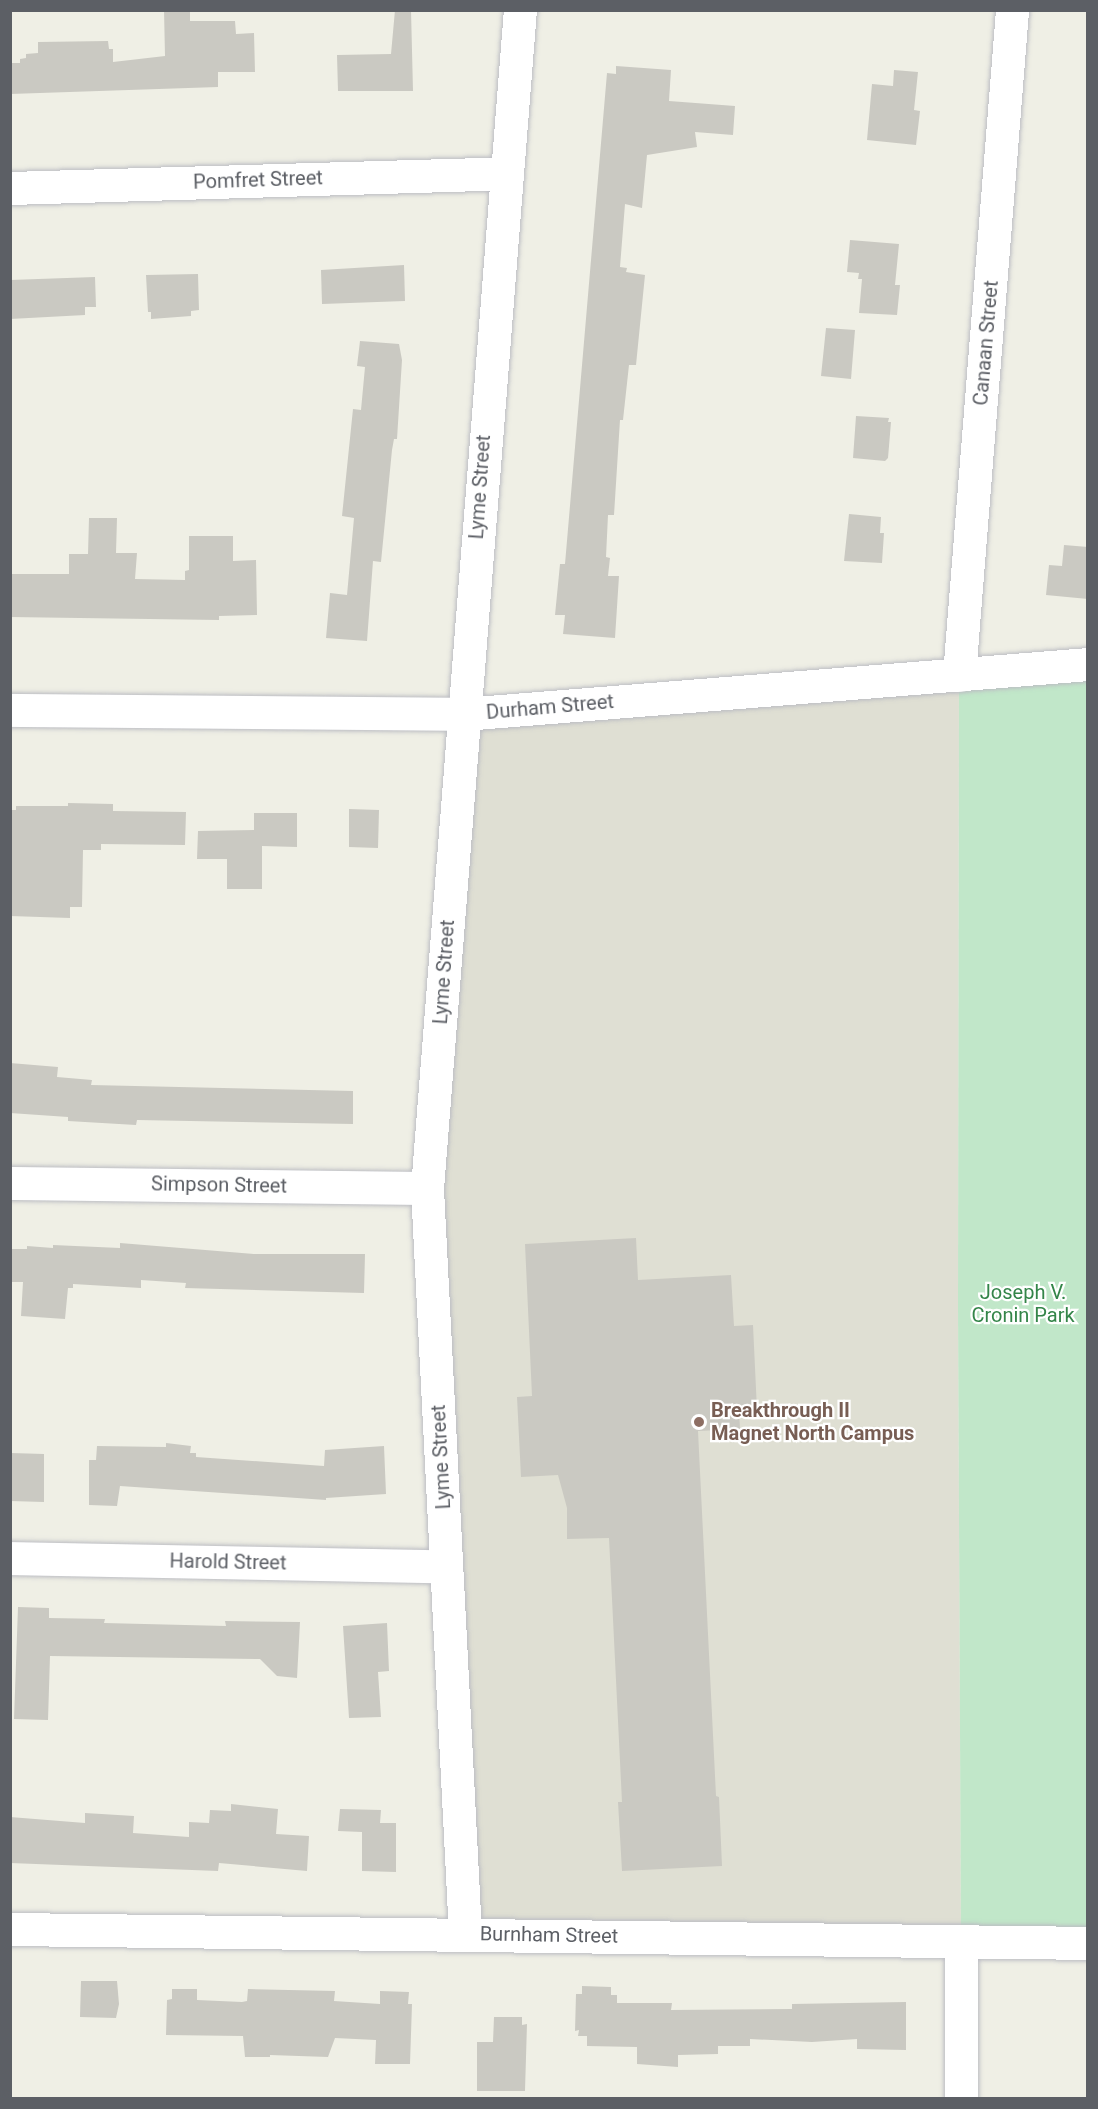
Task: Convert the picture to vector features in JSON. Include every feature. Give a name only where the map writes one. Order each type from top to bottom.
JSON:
[{"type":"street","name":"Lyme Street","points":[[465,1934],[428,1188],[505,173],[520,10]]},
{"type":"street","name":"Canaan Street","points":[[959,675],[1012,10]]},
{"type":"street","name":"Pomfret Street","points":[[10,188],[505,173]]},
{"type":"street","name":"Durham Street","points":[[10,710],[463,714],[1088,664]]},
{"type":"street","name":"Simpson Street","points":[[10,1183],[428,1188]]},
{"type":"street","name":"Harold Street","points":[[10,1558],[446,1566]]},
{"type":"street","name":"Burnham Street","points":[[10,1929],[1088,1943]]},
{"type":"street","points":[[961,1942],[961,2098]]},
{"type":"shaded area","name":"Breakthrough II Magnet North Campus","points":[[959,675],[958,1306],[961,1943],[465,1934],[427,1188],[463,714]]},
{"type":"green space","name":"Joseph V. Cronin Park","points":[[1087,664],[1087,1943],[961,1943],[958,1306],[959,675]]},
{"type":"building","points":[[164,10],[190,10],[190,21],[235,21],[236,34],[254,33],[255,72],[218,72],[218,87],[10,94],[10,63],[20,63],[20,59],[26,58],[26,54],[38,53],[38,42],[108,41],[109,49],[113,49],[113,62],[165,56]]},
{"type":"building","points":[[395,10],[411,10],[413,91],[338,91],[337,55],[391,54]]},
{"type":"building","points":[[616,66],[671,70],[669,101],[735,106],[733,135],[695,132],[697,147],[647,155],[642,208],[625,204],[620,267],[627,268],[626,272],[645,275],[636,365],[629,365],[623,420],[620,420],[614,515],[608,515],[606,557],[610,558],[608,576],[619,576],[615,638],[563,634],[565,615],[555,615],[560,564],[565,564],[607,73],[616,74]]},
{"type":"building","points":[[894,70],[918,72],[914,110],[920,111],[916,145],[867,140],[872,84],[893,86]]},
{"type":"building","points":[[850,240],[899,244],[895,285],[900,285],[897,315],[859,313],[862,279],[858,279],[859,273],[847,272]]},
{"type":"building","points":[[404,265],[405,301],[322,304],[321,270]]},
{"type":"building","points":[[198,274],[199,310],[191,311],[191,316],[151,319],[151,312],[148,312],[146,275]]},
{"type":"building","points":[[95,277],[96,307],[85,307],[85,315],[10,319],[10,280]]},
{"type":"building","points":[[826,328],[855,330],[851,379],[821,376]]},
{"type":"building","points":[[360,341],[399,344],[402,360],[397,439],[394,439],[392,450],[381,562],[373,561],[367,641],[326,638],[330,593],[347,595],[354,518],[342,516],[353,409],[361,410],[365,367],[357,366]]},
{"type":"building","points":[[856,416],[889,418],[888,422],[891,422],[888,458],[885,461],[853,458]]},
{"type":"building","points":[[849,514],[881,517],[880,533],[884,533],[882,563],[844,561]]},
{"type":"building","points":[[89,518],[117,518],[116,553],[137,553],[135,579],[185,580],[185,571],[189,570],[189,536],[233,536],[233,561],[256,560],[257,615],[219,616],[219,620],[10,617],[10,574],[69,574],[69,554],[88,554]]},
{"type":"building","points":[[1064,545],[1088,547],[1088,599],[1046,595],[1049,565],[1062,566]]},
{"type":"building","points":[[68,803],[113,804],[113,811],[186,812],[185,845],[101,844],[101,850],[83,850],[82,907],[70,907],[70,918],[10,916],[10,810],[16,810],[16,806],[68,806]]},
{"type":"building","points":[[349,809],[379,810],[378,848],[349,847]]},
{"type":"building","points":[[254,813],[297,813],[297,847],[262,846],[262,889],[227,889],[227,859],[197,859],[198,831],[254,830]]},
{"type":"building","points":[[10,1063],[58,1067],[57,1077],[92,1080],[91,1085],[353,1091],[353,1124],[137,1120],[136,1125],[68,1121],[68,1117],[10,1113]]},
{"type":"building","points":[[636,1238],[638,1280],[731,1275],[734,1326],[753,1325],[757,1410],[739,1411],[740,1429],[698,1431],[716,1796],[719,1797],[722,1866],[622,1871],[618,1802],[622,1802],[609,1538],[567,1539],[567,1508],[558,1475],[521,1477],[517,1397],[532,1396],[525,1244]]},
{"type":"building","points":[[120,1243],[254,1254],[365,1254],[364,1293],[185,1288],[186,1283],[141,1280],[141,1288],[73,1284],[73,1288],[68,1288],[65,1319],[21,1316],[23,1282],[10,1282],[10,1249],[27,1249],[27,1246],[53,1248],[53,1245],[120,1248]]},
{"type":"building","points":[[166,1443],[191,1446],[190,1453],[196,1453],[196,1457],[324,1466],[325,1450],[384,1446],[386,1494],[326,1498],[326,1500],[120,1486],[117,1506],[89,1505],[89,1460],[96,1460],[97,1446],[166,1447]]},
{"type":"building","points":[[11,1453],[44,1454],[44,1502],[10,1501]]},
{"type":"building","points":[[18,1607],[49,1608],[49,1618],[105,1619],[104,1623],[226,1626],[225,1621],[300,1622],[297,1678],[277,1676],[260,1659],[50,1656],[48,1720],[14,1719]]},
{"type":"building","points":[[387,1623],[389,1671],[378,1672],[381,1717],[349,1718],[343,1626]]},
{"type":"building","points":[[231,1804],[278,1809],[276,1834],[309,1836],[307,1871],[219,1863],[218,1871],[10,1863],[10,1817],[85,1823],[85,1813],[134,1816],[133,1833],[189,1837],[189,1822],[209,1823],[210,1810],[231,1811]]},
{"type":"building","points":[[340,1809],[381,1810],[380,1823],[396,1823],[396,1872],[362,1871],[362,1832],[338,1831]]},
{"type":"building","points":[[81,1981],[117,1981],[119,2004],[116,2018],[80,2017]]},
{"type":"building","points":[[582,1986],[611,1987],[611,1995],[617,1995],[617,2003],[672,2003],[671,2010],[792,2009],[792,2004],[906,2002],[906,2050],[857,2049],[857,2039],[812,2042],[750,2039],[750,2046],[718,2046],[718,2054],[678,2055],[678,2067],[637,2064],[637,2047],[587,2046],[587,2036],[578,2036],[579,2030],[575,2031],[576,1994],[582,1994]]},
{"type":"building","points":[[172,1989],[197,1989],[197,2000],[242,2002],[247,2001],[248,1989],[335,1991],[334,2001],[380,2004],[380,1991],[409,1992],[408,2004],[412,2004],[410,2064],[375,2064],[376,2040],[335,2038],[328,2057],[270,2055],[270,2057],[245,2057],[243,2036],[166,2035],[167,2000],[172,1999]]},
{"type":"building","points":[[494,2017],[522,2017],[522,2025],[527,2024],[525,2091],[477,2091],[477,2042],[493,2042]]},
{"type":"place","name":"Breakthrough II Magnet North Campus","points":[[699,1422]]}]
